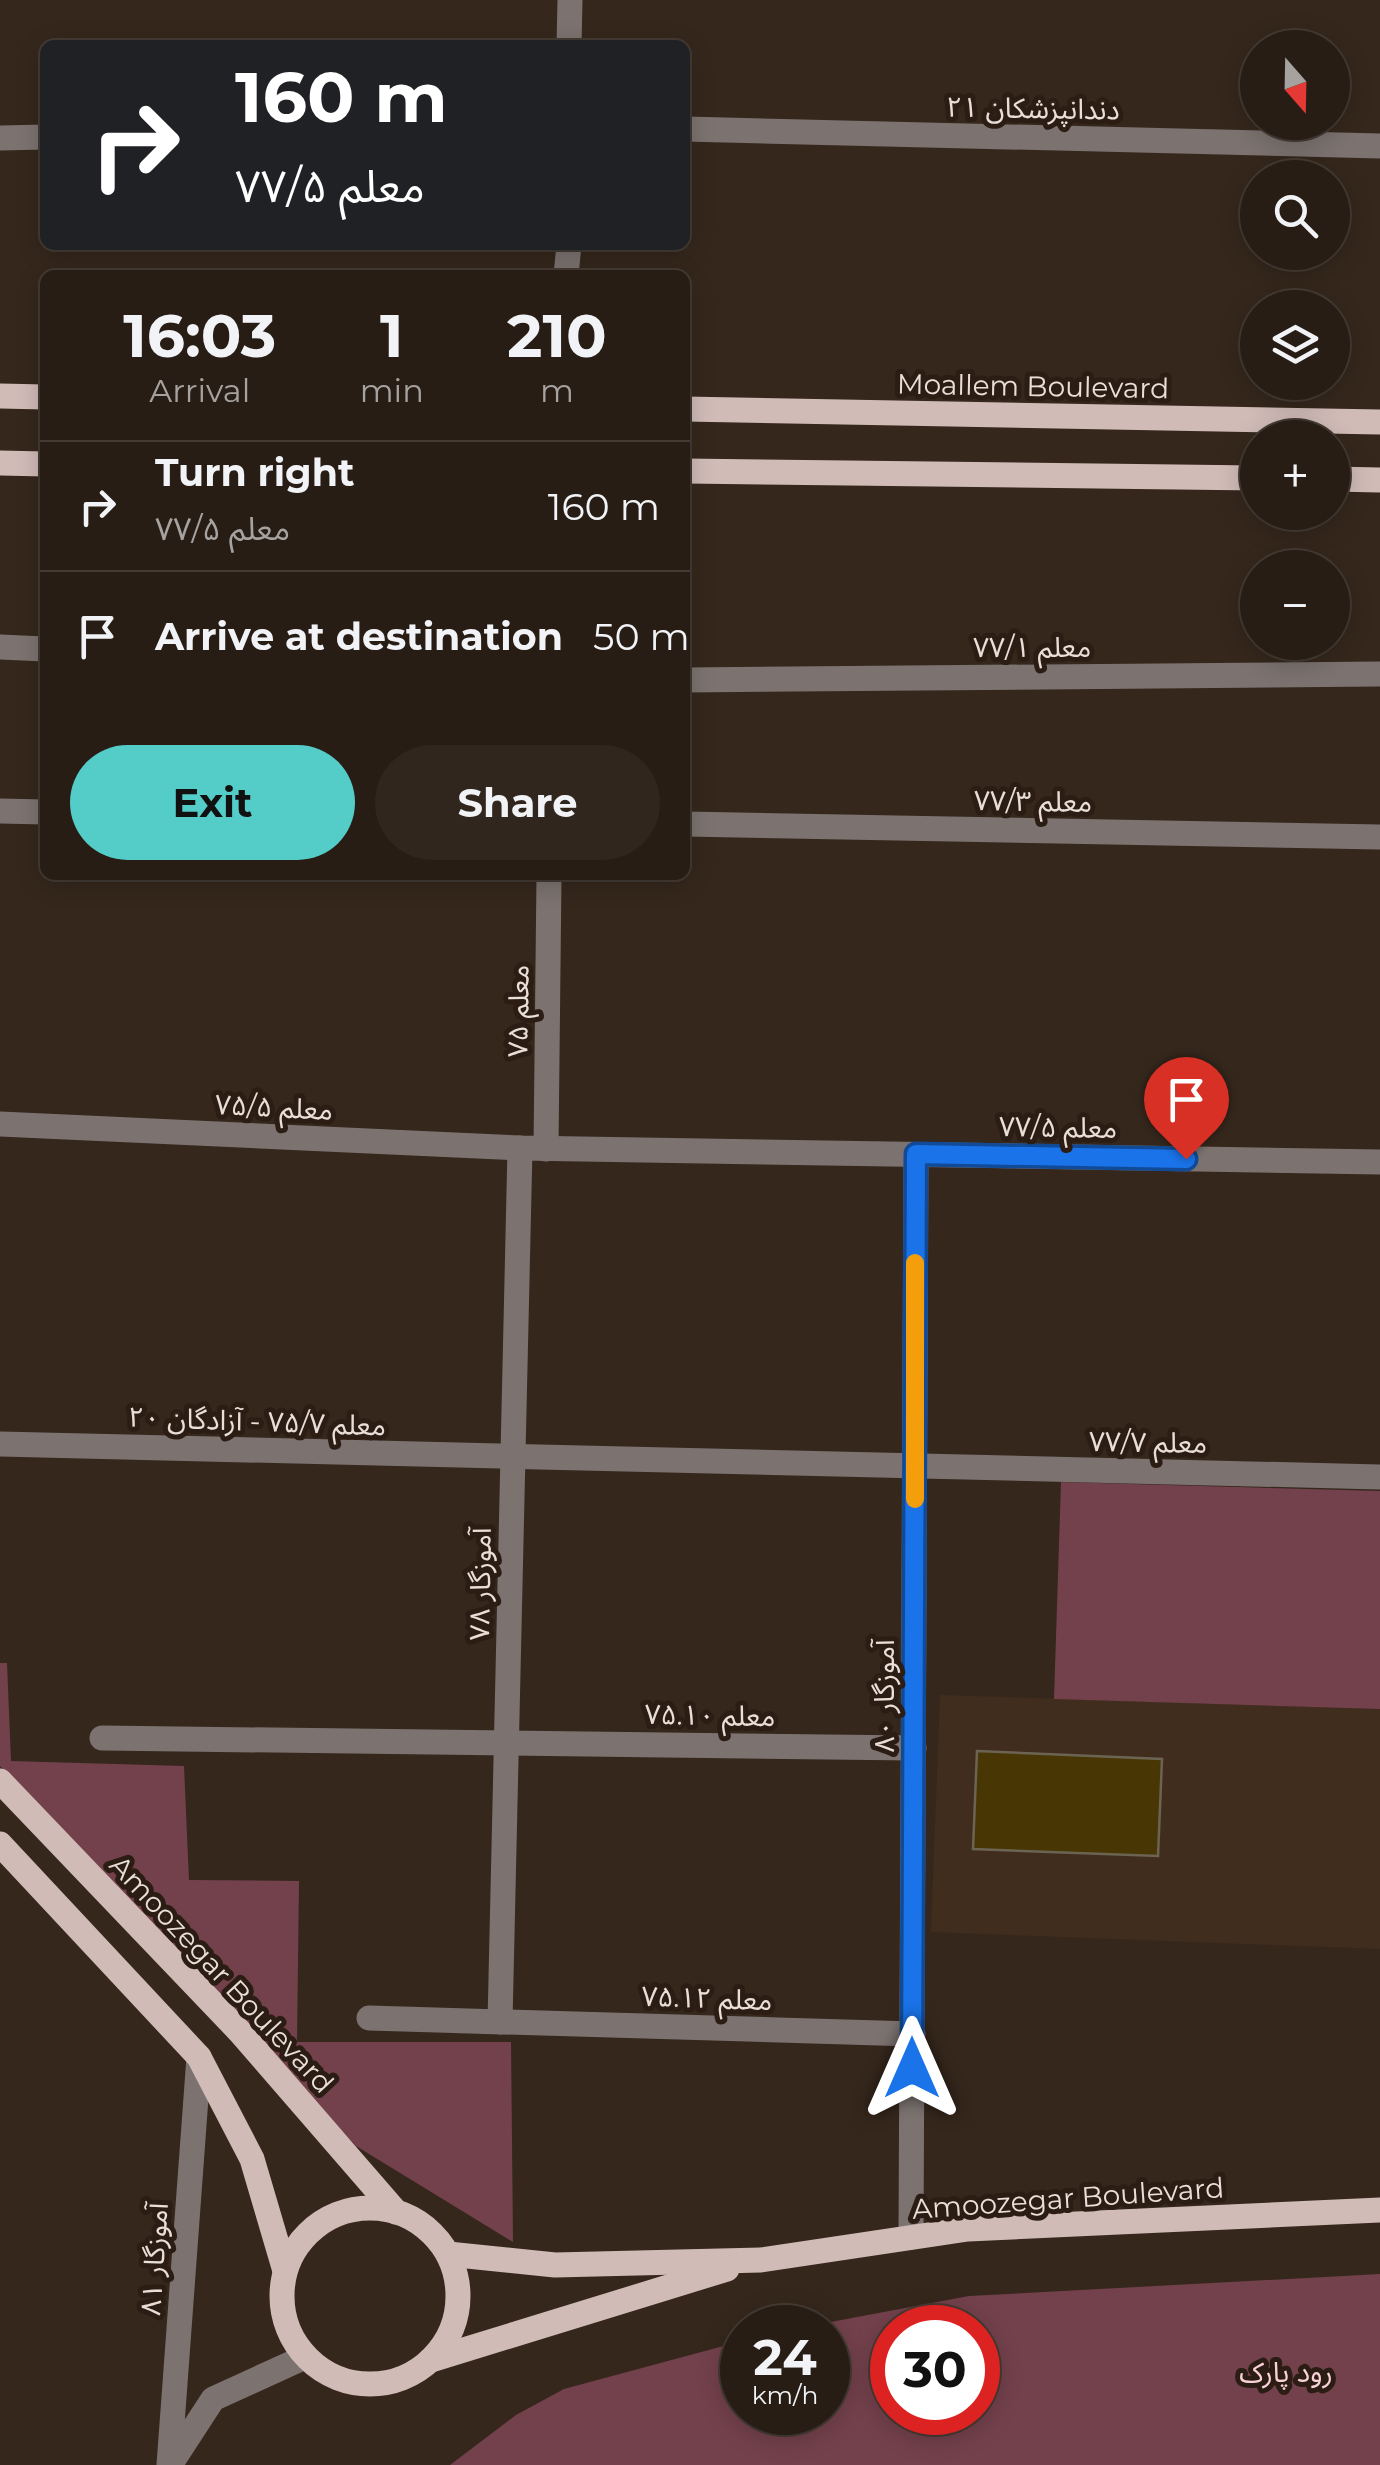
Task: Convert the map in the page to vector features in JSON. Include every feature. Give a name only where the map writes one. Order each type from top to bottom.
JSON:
[{"type":"main road","points":[[0,396],[40,397]]},
{"type":"main road","name":"Moallem Boulevard","points":[[690,409],[1380,422]]},
{"type":"main road","points":[[0,463],[40,464]]},
{"type":"main road","points":[[690,472],[1240,478]]},
{"type":"main road","points":[[1350,480],[1380,480]]},
{"type":"main road","name":"Amoozegar Boulevard","points":[[0,1781],[240,2032],[396,2212]]},
{"type":"main road","points":[[0,1844],[199,2056],[252,2159],[285,2270],[284,2316],[305,2357],[344,2380],[367,2384],[412,2374],[430,2360],[454,2321],[456,2276],[448,2254],[434,2236],[396,2212],[350,2210],[328,2218],[295,2250],[285,2270]]},
{"type":"main road","name":"Amoozegar Boulevard","points":[[448,2254],[555,2265],[761,2260],[968,2230],[1380,2210]]},
{"type":"main road","name":"Amoozegar Boulevard","points":[[430,2360],[571,2314],[761,2260]]},
{"type":"street","points":[[569,40],[570,0]]},
{"type":"street","name":"دندانپزشکان ۲۱","points":[[690,129],[1380,146]]},
{"type":"street","points":[[0,138],[40,138]]},
{"type":"street","points":[[0,646],[40,649]]},
{"type":"street","name":"معلم ۷۷/۱","points":[[690,680],[1380,674]]},
{"type":"street","points":[[0,811],[40,812]]},
{"type":"street","name":"معلم ۷۷/۳","points":[[690,824],[1380,837]]},
{"type":"street","name":"معلم ۷۵","points":[[533,1149],[549,880]]},
{"type":"street","name":"معلم ۷۵/۵","points":[[0,1124],[533,1149],[916,1154]]},
{"type":"street","name":"آموزگار ۷۸","points":[[500,2022],[513,1458],[533,1149]]},
{"type":"street","name":"معلم ۷۷/۵","points":[[916,1154],[1380,1162]]},
{"type":"street","name":"آموزگار ۸۰","points":[[912,2238],[916,1154]]},
{"type":"street","name":"معلم ۷۵/۷ - آزادگان ۲۰","points":[[0,1444],[915,1467]]},
{"type":"street","name":"معلم ۷۷/۷","points":[[915,1467],[1380,1478]]},
{"type":"street","name":"معلم ۷۵.۱۰","points":[[102,1738],[914,1748]]},
{"type":"street","name":"معلم ۷۵.۱۲","points":[[369,2018],[912,2034]]},
{"type":"street","name":"۸۱ آموزگار","points":[[170,2465],[199,2056]]},
{"type":"street","points":[[170,2465],[213,2399],[305,2357]]},
{"type":"shaded area","points":[[940,1695],[1380,1709],[1380,1949],[931,1932]]},
{"type":"green space","points":[[1061,1482],[1380,1491],[1380,1709],[1054,1699]]},
{"type":"green space","points":[[0,1663],[7,1663],[11,1761],[184,1766],[189,1880],[299,1881],[297,2042],[511,2042],[513,2242],[356,2146],[0,1766]]},
{"type":"green space","name":"رود پارک","points":[[1380,2274],[1380,2465],[450,2465],[516,2415],[564,2389],[720,2347],[720,2435],[850,2435],[850,2318],[870,2315],[870,2435],[1000,2435],[1000,2305],[921,2305],[969,2296]]},
{"type":"building","points":[[977,1751],[1162,1759],[1158,1856],[973,1849]]},
{"type":"slow traffic","points":[[915,1263],[915,1499]]},
{"type":"route","points":[[912,2068],[916,1154],[1186,1159]]}]
